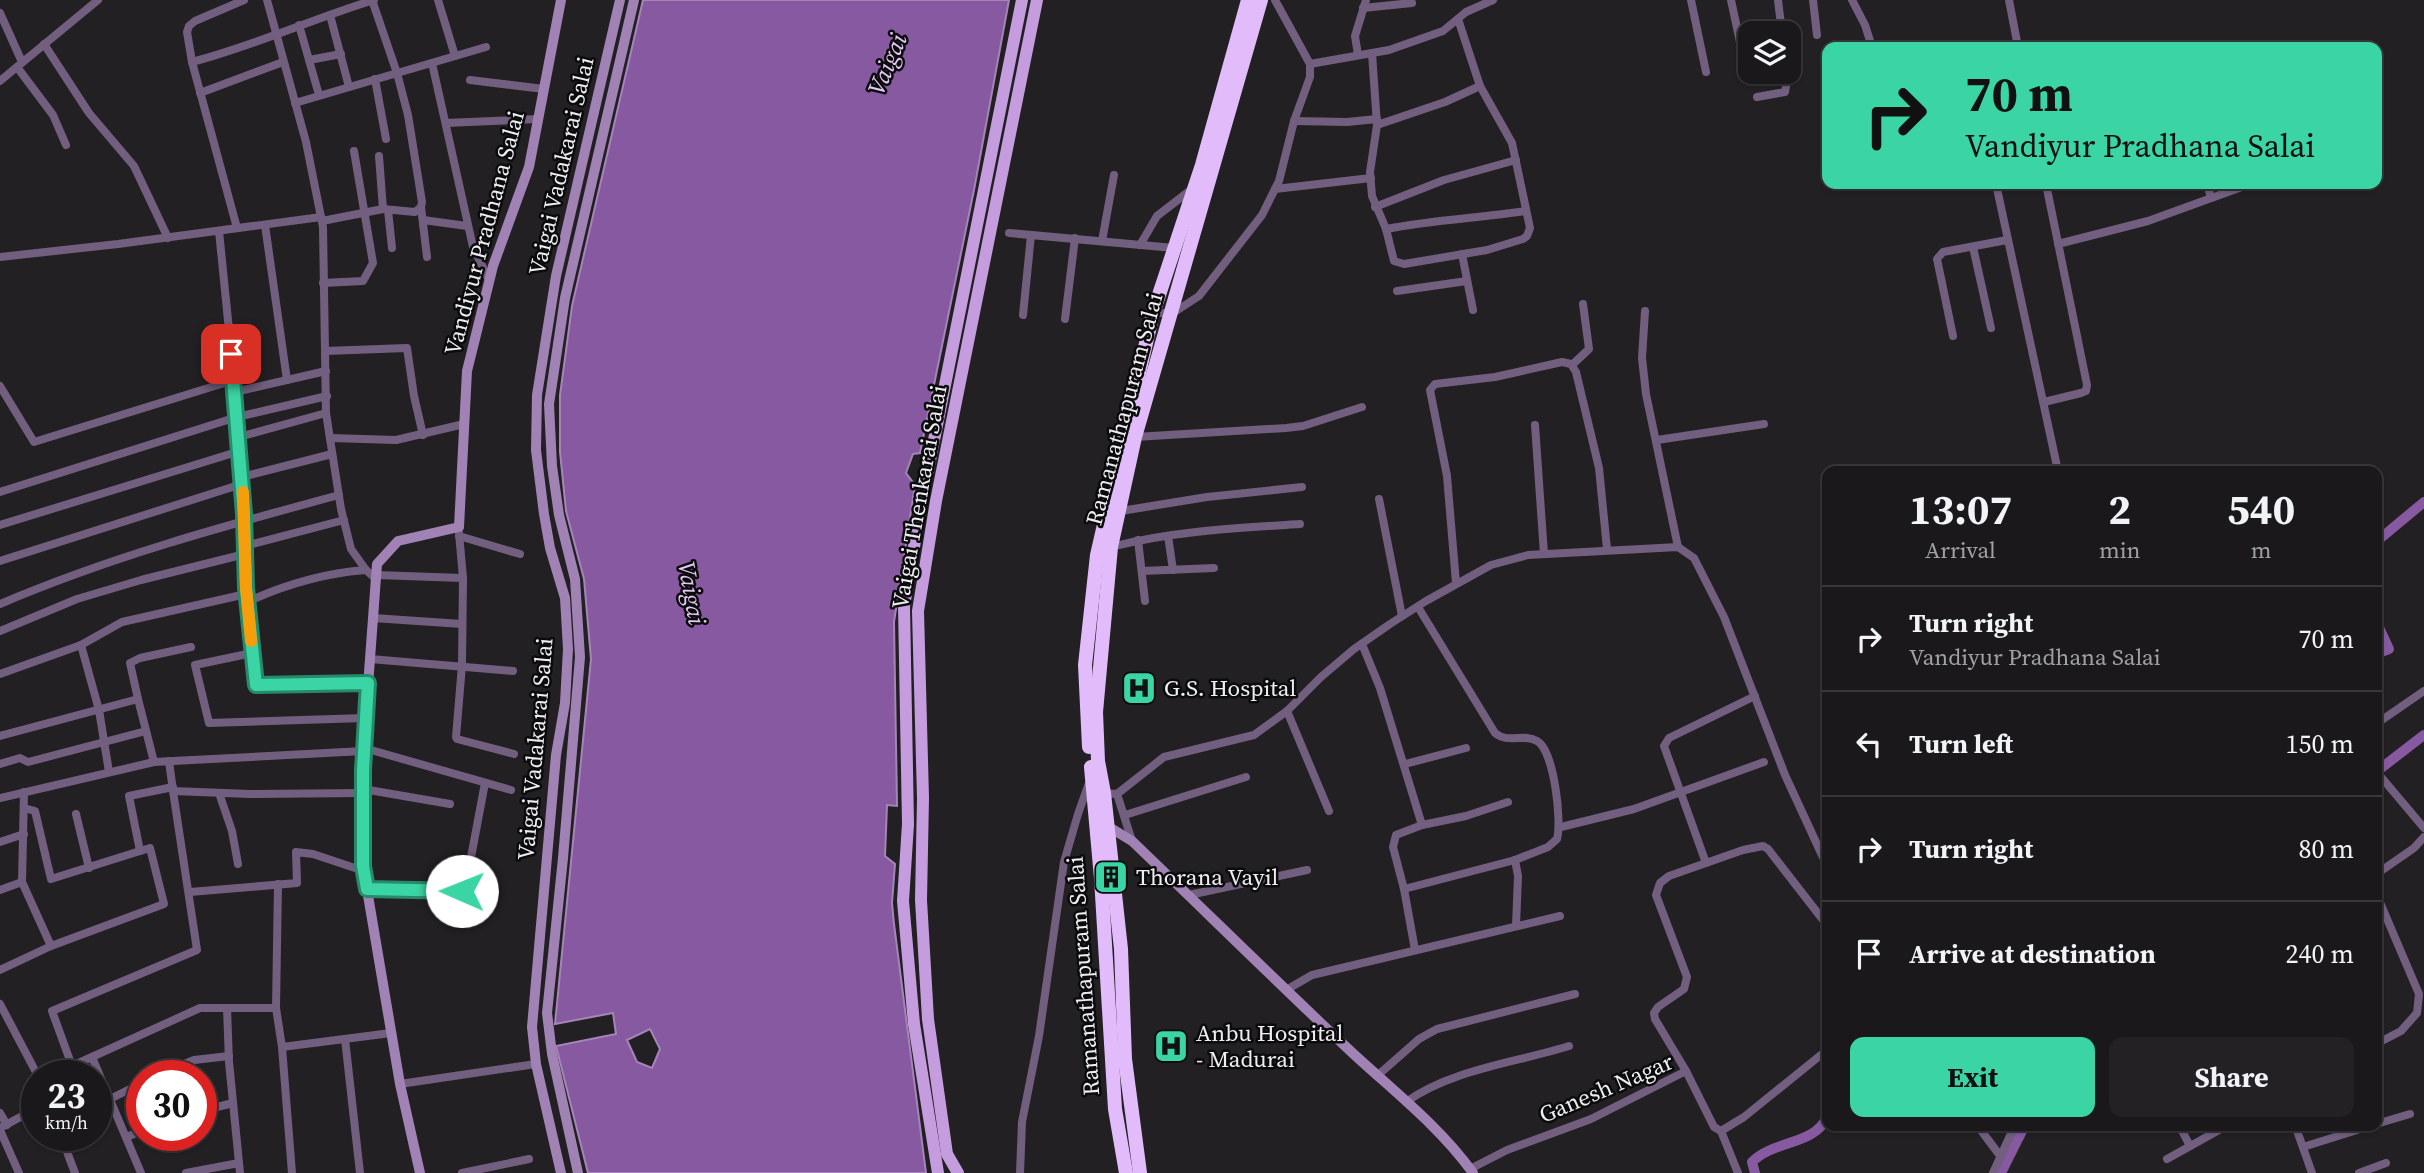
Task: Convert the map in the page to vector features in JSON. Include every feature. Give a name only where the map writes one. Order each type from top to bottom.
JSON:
[{"type":"highway","name":"Ramanathapuram Salai","points":[[1140,1173],[1125,1059],[1121,949],[1102,823],[1092,777],[1086,717],[1085,665],[1097,555],[1153,313],[1195,187],[1248,0]]},
{"type":"highway","name":"Ramanathapuram Salai","points":[[1126,1173],[1115,1110],[1102,823],[1110,793],[1098,761],[1096,712],[1111,547],[1136,438],[1261,0]]},
{"type":"main road","name":"Vaigai Thenkarai Salai","points":[[938,1173],[914,1024],[903,901],[908,824],[904,606],[921,506],[1022,0]]},
{"type":"main road","name":"Vaigai Thenkarai Salai","points":[[958,1173],[947,1154],[928,1019],[921,900],[923,798],[918,611],[936,501],[1037,0]]},
{"type":"street","points":[[0,81],[98,0]]},
{"type":"street","points":[[237,229],[192,62],[187,32],[188,26],[195,21],[244,0]]},
{"type":"street","points":[[267,0],[306,142],[322,219],[326,413],[339,495],[351,549],[373,574]]},
{"type":"street","points":[[192,62],[236,50],[373,0],[408,115],[422,202],[427,257]]},
{"type":"street","points":[[438,0],[455,56]]},
{"type":"street","name":"Vandiyur Pradhana Salai","points":[[459,531],[467,371],[489,280],[529,167],[561,0]]},
{"type":"street","name":"Vaigai Vadakarai Salai","points":[[561,1173],[536,1064],[531,1027],[556,755],[565,703],[568,649],[565,598],[550,548],[536,450],[537,395],[556,276],[621,0]]},
{"type":"street","name":"Vaigai Vadakarai Salai","points":[[578,1173],[550,1040],[547,1013],[564,858],[580,657],[575,579],[559,515],[552,466],[549,404],[565,298],[634,0]]},
{"type":"street","points":[[1153,313],[1172,313],[1199,296],[1262,215],[1275,188],[1310,77],[1310,64],[1275,0]]},
{"type":"street","points":[[1310,64],[1389,50],[1443,31],[1472,4],[1493,0]]},
{"type":"street","points":[[1691,0],[1706,72]]},
{"type":"street","points":[[1731,0],[1738,33]]},
{"type":"street","points":[[1778,0],[1781,21]]},
{"type":"street","points":[[1813,0],[1817,35]]},
{"type":"street","points":[[1852,0],[1870,42]]},
{"type":"street","points":[[2009,0],[2017,42]]},
{"type":"street","points":[[1358,55],[1355,36],[1365,4],[1412,3]]},
{"type":"street","points":[[0,13],[19,65],[53,115],[66,145]]},
{"type":"street","points":[[330,15],[349,87]]},
{"type":"street","points":[[1372,53],[1377,122],[1371,178],[1375,207],[1386,229],[1392,257],[1398,264],[1487,250],[1527,236],[1530,228],[1516,160],[1508,135],[1480,86],[1458,19]]},
{"type":"street","points":[[299,25],[319,95]]},
{"type":"street","points":[[44,44],[89,113],[134,166],[168,238]]},
{"type":"street","points":[[295,103],[486,47]]},
{"type":"street","points":[[309,60],[341,54]]},
{"type":"street","points":[[200,93],[283,62]]},
{"type":"street","points":[[432,63],[467,226],[473,247],[489,280]]},
{"type":"street","points":[[375,79],[386,139]]},
{"type":"street","points":[[470,80],[544,89]]},
{"type":"street","points":[[1757,97],[1785,92],[1786,84]]},
{"type":"street","points":[[1294,121],[1377,122],[1445,102],[1480,86]]},
{"type":"street","points":[[446,122],[538,119]]},
{"type":"street","points":[[323,283],[363,281],[373,263],[354,151]]},
{"type":"street","points":[[379,156],[392,248]]},
{"type":"street","points":[[1375,207],[1444,180],[1516,160]]},
{"type":"street","points":[[1102,241],[1114,175]]},
{"type":"street","points":[[1275,188],[1371,178]]},
{"type":"street","points":[[1140,245],[1157,216],[1195,187]]},
{"type":"street","points":[[1997,189],[2044,402],[2055,466]]},
{"type":"street","points":[[2044,402],[2081,393],[2086,391],[2087,385],[2047,189]]},
{"type":"street","points":[[2208,189],[2211,198]]},
{"type":"street","points":[[2058,244],[2148,221],[2236,189]]},
{"type":"street","points":[[0,257],[322,219],[365,211],[386,209],[415,212],[421,207]]},
{"type":"street","points":[[1386,229],[1526,211]]},
{"type":"street","points":[[423,220],[467,226]]},
{"type":"street","points":[[265,225],[287,380]]},
{"type":"street","points":[[219,231],[239,437],[247,598],[256,685],[368,683]]},
{"type":"street","points":[[1009,233],[1174,248]]},
{"type":"street","points":[[1023,315],[1031,235]]},
{"type":"street","points":[[1065,319],[1075,239]]},
{"type":"street","points":[[1954,336],[1937,259],[1943,252],[2007,240]]},
{"type":"street","points":[[1973,247],[1991,328]]},
{"type":"street","points":[[1462,254],[1473,310]]},
{"type":"street","points":[[1397,291],[1467,282]]},
{"type":"street","points":[[1572,365],[1589,349],[1583,304]]},
{"type":"street","points":[[1645,311],[1642,358],[1646,394],[1678,547]]},
{"type":"street","points":[[325,351],[407,348],[414,396],[424,435]]},
{"type":"street","points":[[1456,583],[1447,476],[1431,387],[1435,384],[1495,377],[1562,362],[1572,365],[1576,372],[1598,468],[1607,549]]},
{"type":"street","points":[[235,392],[326,371]]},
{"type":"street","points":[[0,386],[34,442],[233,380]]},
{"type":"street","points":[[0,492],[237,417],[327,396]]},
{"type":"street","points":[[1136,438],[1303,426],[1362,407]]},
{"type":"street","points":[[239,437],[326,413]]},
{"type":"street","points":[[330,438],[396,440],[464,424]]},
{"type":"street","points":[[1657,440],[1764,424]]},
{"type":"street","points":[[1535,425],[1544,554]]},
{"type":"street","points":[[0,525],[240,451]]},
{"type":"street","points":[[0,561],[242,480],[332,454]]},
{"type":"street","points":[[1121,511],[1195,499],[1302,487]]},
{"type":"street","points":[[0,604],[65,576],[339,495]]},
{"type":"street","points":[[1380,499],[1402,616]]},
{"type":"street","points":[[0,631],[77,599],[344,520]]},
{"type":"street","points":[[1111,547],[1168,536],[1300,524]]},
{"type":"street","points":[[419,1173],[400,1084],[364,871],[364,750],[373,618],[373,574],[377,564],[398,541],[459,531],[520,554]]},
{"type":"street","points":[[459,531],[463,579],[462,665],[456,737],[514,754]]},
{"type":"street","points":[[1168,536],[1173,570]]},
{"type":"street","points":[[1138,540],[1145,601]]},
{"type":"street","points":[[1132,841],[1125,815],[1110,793],[1164,757],[1254,735],[1287,711],[1321,677],[1362,643],[1456,583],[1491,565],[1528,555],[1678,547],[1694,558],[1724,617],[1785,775],[1822,855]]},
{"type":"street","points":[[1142,571],[1214,568]]},
{"type":"street","points":[[0,674],[80,645],[122,622],[247,598],[349,571],[463,579]]},
{"type":"street","points":[[1404,890],[1515,860],[1548,847],[1558,839],[1561,827],[1549,757],[1543,747],[1528,738],[1506,739],[1495,733],[1418,607]]},
{"type":"street","points":[[373,618],[462,624]]},
{"type":"street","points":[[1362,643],[1380,688],[1422,825]]},
{"type":"street","points":[[80,645],[99,710],[109,772]]},
{"type":"street","points":[[154,762],[130,663],[140,658],[191,647]]},
{"type":"street","points":[[252,653],[195,665],[209,723],[365,718]]},
{"type":"street","points":[[370,659],[513,671]]},
{"type":"street","points":[[2382,720],[2424,691]]},
{"type":"street","points":[[1706,863],[1664,747],[1669,738],[1755,696]]},
{"type":"street","points":[[0,736],[138,699]]},
{"type":"street","points":[[1287,711],[1329,811]]},
{"type":"street","points":[[0,764],[20,758],[28,762],[146,731]]},
{"type":"street","points":[[1405,764],[1466,748]]},
{"type":"street","points":[[0,798],[154,762],[364,750],[511,790]]},
{"type":"street","points":[[70,1060],[52,1011],[197,950],[169,761]]},
{"type":"street","points":[[1020,1173],[1022,1122],[1039,1036],[1065,862],[1078,814],[1098,761]]},
{"type":"street","points":[[1561,827],[1634,809],[1763,762]]},
{"type":"street","points":[[1125,815],[1246,777]]},
{"type":"street","points":[[2382,778],[2424,828]]},
{"type":"street","points":[[367,889],[465,890],[485,783]]},
{"type":"street","points":[[140,851],[129,796],[173,789],[219,793],[363,791],[450,804]]},
{"type":"street","points":[[24,792],[22,882],[51,946]]},
{"type":"street","points":[[219,793],[232,831],[238,864]]},
{"type":"street","points":[[1415,950],[1393,841],[1403,831],[1466,816],[1508,802]]},
{"type":"street","points":[[0,970],[51,946],[164,904],[150,848],[51,879],[34,811],[24,808]]},
{"type":"street","points":[[76,814],[89,868]]},
{"type":"street","points":[[1102,823],[1132,841],[1406,1102],[1471,1171]]},
{"type":"street","points":[[0,842],[24,834]]},
{"type":"street","points":[[2382,870],[2414,848],[2424,837]]},
{"type":"street","points":[[1686,1071],[1654,1013],[1658,1007],[1684,989],[1687,977],[1656,895],[1660,883],[1669,876],[1743,850],[1763,846],[1822,919]]},
{"type":"street","points":[[190,892],[297,883],[296,852],[313,853],[364,871]]},
{"type":"street","points":[[1515,860],[1518,886],[1516,926]]},
{"type":"street","points":[[1189,895],[1307,870]]},
{"type":"street","points":[[0,890],[22,882]]},
{"type":"street","points":[[278,884],[276,1008],[282,1047],[292,1173]]},
{"type":"street","points":[[1286,990],[1312,975],[1560,916]]},
{"type":"street","points":[[2382,918],[2419,994],[2417,1013],[2401,1031],[2382,1041]]},
{"type":"street","points":[[1377,1076],[1419,1039],[1437,1029],[1575,994]]},
{"type":"street","points":[[0,1004],[30,1060]]},
{"type":"street","points":[[84,1060],[200,1008],[276,1008]]},
{"type":"street","points":[[227,1008],[240,1173]]},
{"type":"street","points":[[282,1047],[391,1033]]},
{"type":"street","points":[[345,1039],[360,1173]]},
{"type":"street","points":[[533,1043],[550,1040]]},
{"type":"street","points":[[1406,1102],[1423,1090],[1445,1081],[1569,1046]]},
{"type":"street","points":[[1721,1131],[1744,1117],[1822,1054]]},
{"type":"street","points":[[92,1056],[94,1060]]},
{"type":"street","points":[[194,1060],[229,1056]]},
{"type":"street","points":[[400,1084],[536,1064]]},
{"type":"street","name":"Ganesh Nagar","points":[[1471,1171],[1507,1150],[1591,1119],[1686,1071],[1714,1127],[1721,1131],[1738,1173]]},
{"type":"street","points":[[217,1107],[233,1103]]},
{"type":"street","points":[[112,1104],[126,1137]]},
{"type":"street","points":[[0,1113],[2,1128],[19,1173]]},
{"type":"street","points":[[2382,1123],[2410,1114]]},
{"type":"street","points":[[2,1128],[21,1117]]},
{"type":"street","points":[[1982,1131],[2001,1157]]},
{"type":"street","points":[[1993,1173],[2012,1131]]},
{"type":"street","points":[[2182,1131],[2190,1146]]},
{"type":"street","points":[[2167,1159],[2217,1131]]},
{"type":"street","points":[[2297,1131],[2312,1173]]},
{"type":"street","points":[[2303,1147],[2355,1131]]},
{"type":"street","points":[[67,1151],[75,1173]]},
{"type":"street","points":[[132,1151],[141,1173]]},
{"type":"street","points":[[462,1173],[529,1159]]},
{"type":"street","points":[[186,1173],[239,1163]]},
{"type":"street","points":[[2359,1173],[2386,1163]]},
{"type":"water","name":"Vaigai","points":[[643,0],[1009,0],[974,190],[920,453],[913,454],[906,473],[915,485],[894,622],[897,806],[887,805],[885,856],[895,864],[892,903],[894,924],[926,1173],[588,1173],[556,1046],[616,1034],[613,1013],[555,1024],[591,659],[584,579],[566,511],[560,452],[560,395],[572,306]],"holes":[[[650,1029],[660,1049],[652,1068],[637,1062],[627,1040]]]},
{"type":"waterway","points":[[2382,537],[2424,502]]},
{"type":"waterway","points":[[2382,634],[2389,649],[2382,652]]},
{"type":"waterway","points":[[2382,767],[2424,735]]},
{"type":"waterway","points":[[1755,1173],[1752,1162],[1761,1155],[1804,1138],[1822,1124]]},
{"type":"waterway","points":[[2001,1173],[2022,1131]]},
{"type":"slow traffic","points":[[243,492],[246,588],[251,641]]},
{"type":"place","name":"G.S. Hospital","points":[[1139,688]]},
{"type":"place","name":"Thorana Vayil","points":[[1111,877]]},
{"type":"place","name":"Anbu Hospital - Madurai","points":[[1171,1046]]},
{"type":"route","points":[[231,354],[240,451],[246,588],[256,685],[368,683],[363,770],[363,866],[367,889],[462,891]]}]
